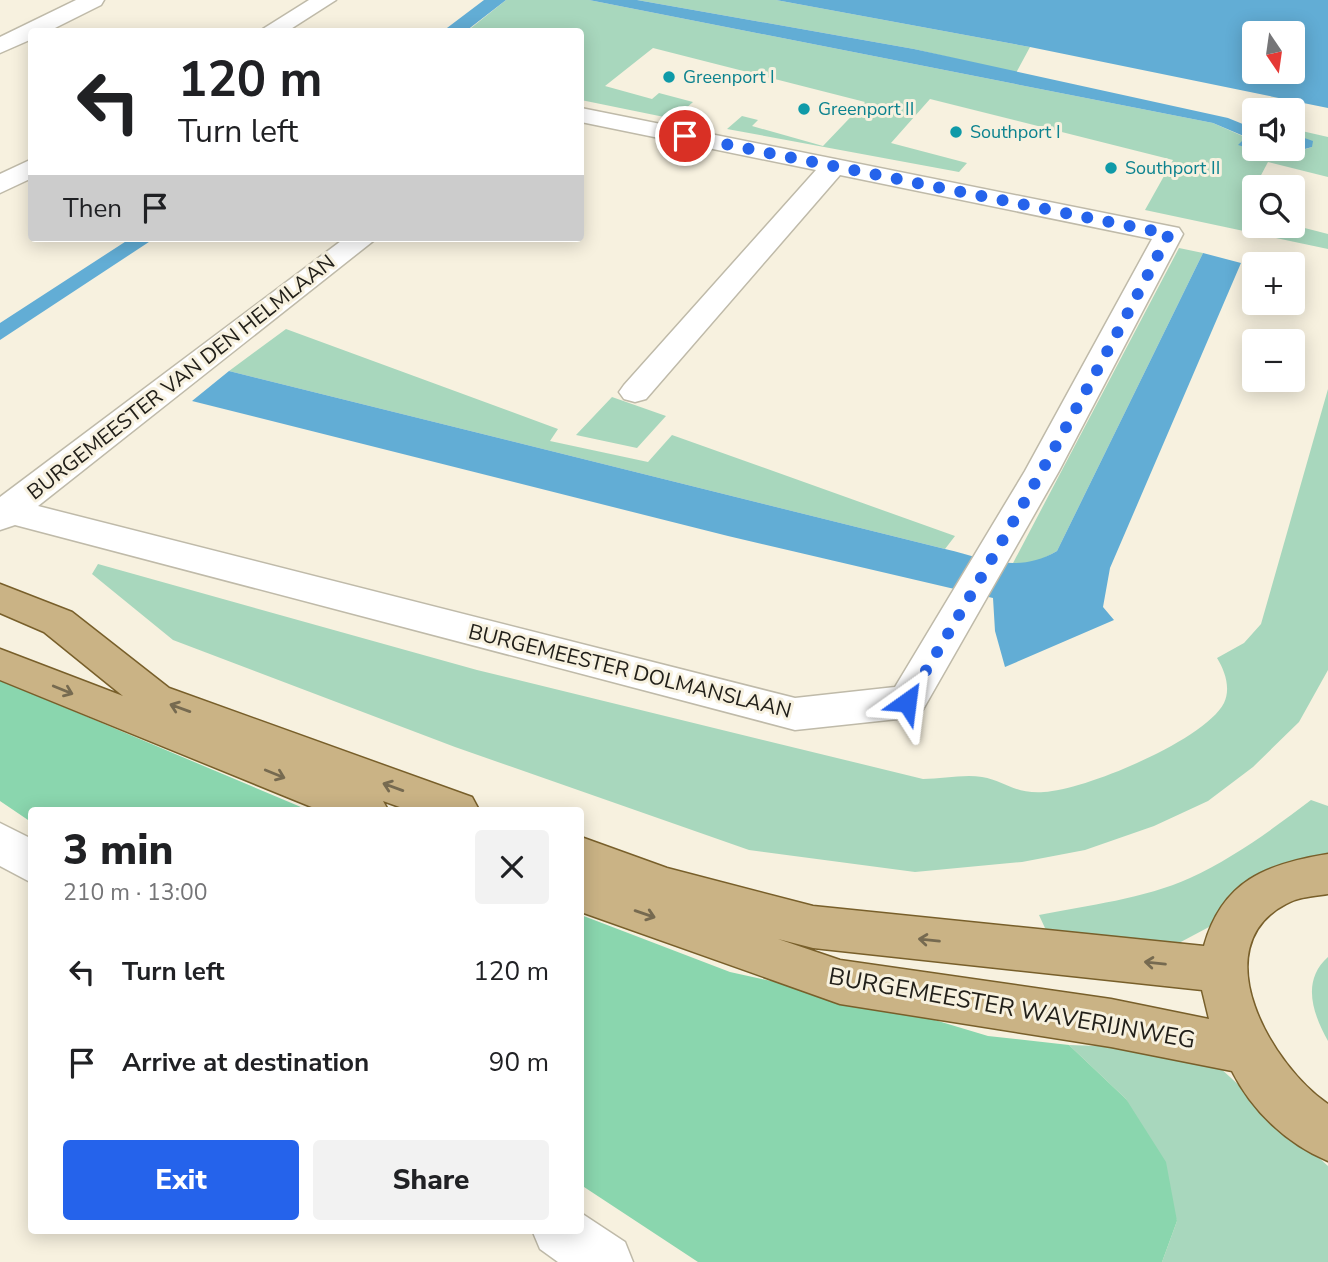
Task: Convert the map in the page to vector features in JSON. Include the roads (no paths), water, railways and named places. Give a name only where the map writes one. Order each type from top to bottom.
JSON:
[{"type":"main road","points":[[0,598],[58,622],[156,699],[449,807]]},
{"type":"main road","points":[[0,664],[358,807]]},
{"type":"main road","points":[[584,857],[667,888],[813,927],[1223,970]]},
{"type":"main road","points":[[1328,874],[1286,881],[1253,901],[1232,931],[1223,970],[1233,1023],[1246,1050],[1279,1094],[1328,1135]]},
{"type":"main road","name":"BURGEMEESTER WAVERIJNWEG","points":[[584,893],[840,982],[1111,1023],[1246,1050]]},
{"type":"street","points":[[36,28],[93,0]]},
{"type":"street","points":[[276,28],[324,0]]},
{"type":"street","points":[[0,46],[28,32]]},
{"type":"street","points":[[584,116],[835,165]]},
{"type":"street","points":[[635,392],[835,165]]},
{"type":"street","name":"BURGEMEESTER DOLMANSLAAN","points":[[2,513],[795,714],[907,702],[999,551],[1088,391],[1169,234],[835,165]]},
{"type":"street","points":[[0,185],[28,169]]},
{"type":"street","name":"BURGEMEESTER VAN DEN HELMLAAN","points":[[2,513],[358,242]]},
{"type":"street","points":[[0,842],[28,861]]},
{"type":"street","points":[[565,1234],[605,1262]]},
{"type":"water","points":[[484,0],[506,0],[470,28],[447,28]]},
{"type":"water","points":[[589,0],[637,0],[914,49],[1228,118],[1242,124],[1242,135],[1213,123]]},
{"type":"water","points":[[776,0],[1328,0],[1328,108],[1305,103],[1305,98],[1279,98],[1030,47]]},
{"type":"water","points":[[1305,138],[1313,141],[1312,147],[1305,149]]},
{"type":"water","points":[[125,242],[149,242],[0,340],[0,323]]},
{"type":"water","points":[[1203,253],[1241,263],[1110,568],[1103,607],[1114,620],[1005,667],[995,631],[993,598],[728,536],[192,401],[229,371],[988,560],[1029,562],[1057,551]]},
{"type":"place","name":"Greenport I","points":[[669,77]]},
{"type":"place","name":"Greenport II","points":[[804,109]]},
{"type":"place","name":"Southport I","points":[[956,132]]},
{"type":"place","name":"Southport II","points":[[1111,168]]}]
